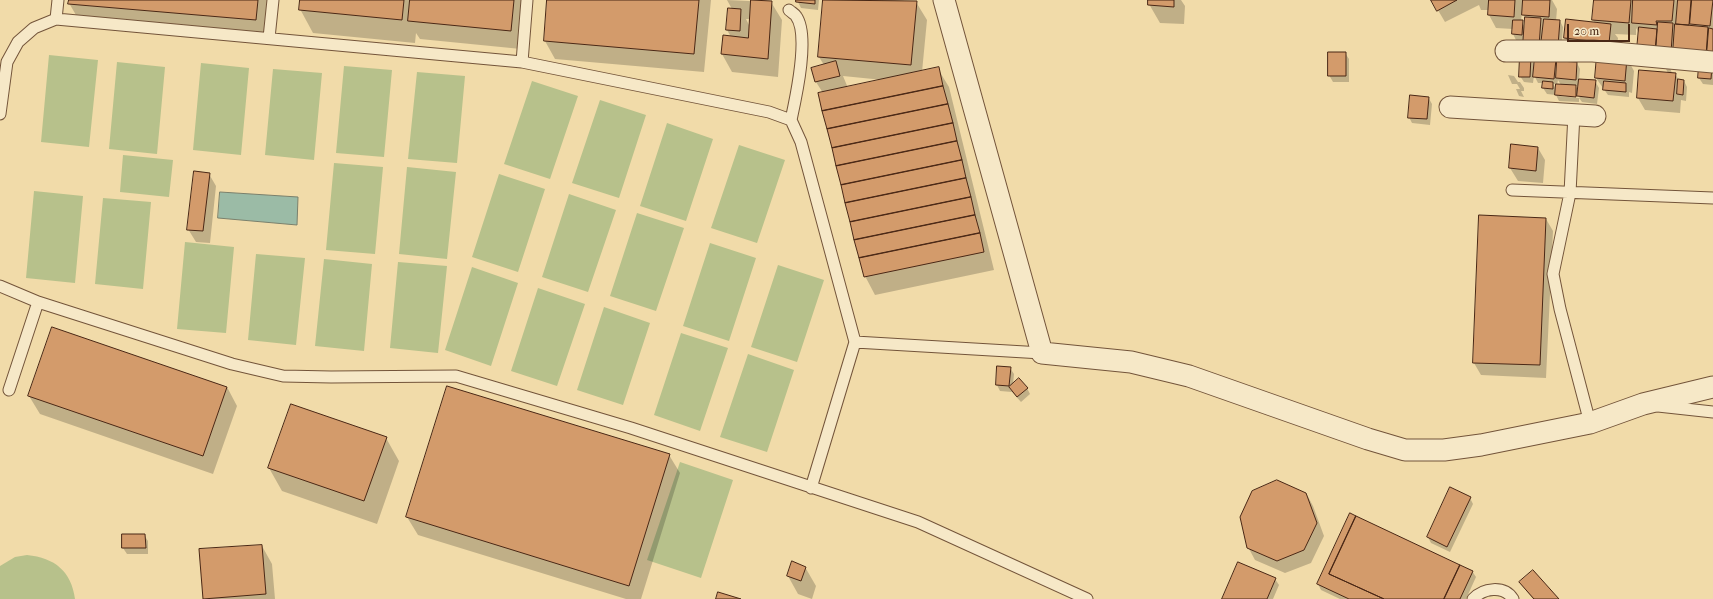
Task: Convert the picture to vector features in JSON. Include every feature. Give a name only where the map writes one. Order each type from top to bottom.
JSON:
[{"type":"street","points":[[944,0],[1042,353],[1131,362],[1189,376],[1368,439],[1405,450],[1444,450],[1481,445],[1590,423],[1643,404],[1713,387]]},
{"type":"street","points":[[1506,51],[1593,51],[1713,62]]},
{"type":"street","points":[[1450,108],[1595,116]]},
{"type":"lane","points":[[56,19],[58,0]]},
{"type":"lane","points":[[269,38],[273,0]]},
{"type":"lane","points":[[522,62],[527,0]]},
{"type":"lane","points":[[789,10],[796,15],[800,25],[801,37],[800,77],[791,120],[802,142],[855,342],[811,488]]},
{"type":"lane","points":[[0,114],[3,62],[18,42],[34,28],[56,19],[522,62],[769,112],[791,120]]},
{"type":"lane","points":[[1574,114],[1570,193],[1553,274],[1560,310],[1590,423]]},
{"type":"lane","points":[[1512,190],[1713,198]]},
{"type":"lane","points":[[0,286],[38,302],[232,364],[282,376],[456,376],[631,428],[918,522],[1087,599]]},
{"type":"lane","points":[[9,390],[38,302]]},
{"type":"lane","points":[[855,342],[1042,353]]},
{"type":"lane","points":[[1643,404],[1713,412]]},
{"type":"lane","points":[[1473,599],[1478,594],[1489,589],[1501,590],[1513,599]]},
{"type":"green space","points":[[49,55],[98,60],[89,147],[41,142]]},
{"type":"green space","points":[[117,62],[165,67],[157,154],[109,149]]},
{"type":"green space","points":[[201,63],[249,68],[241,155],[193,150]]},
{"type":"green space","points":[[344,66],[392,70],[384,157],[336,153]]},
{"type":"green space","points":[[273,69],[322,73],[314,160],[265,155]]},
{"type":"green space","points":[[417,72],[465,76],[457,163],[408,159]]},
{"type":"green space","points":[[532,81],[578,96],[550,179],[504,164]]},
{"type":"green space","points":[[600,100],[646,115],[619,198],[572,183]]},
{"type":"green space","points":[[667,123],[713,139],[686,221],[640,206]]},
{"type":"green space","points":[[739,145],[785,160],[757,243],[711,228]]},
{"type":"green space","points":[[123,155],[173,160],[169,197],[120,192]]},
{"type":"green space","points":[[334,163],[383,167],[375,254],[326,250]]},
{"type":"green space","points":[[407,167],[456,172],[447,259],[399,254]]},
{"type":"green space","points":[[499,174],[545,189],[518,272],[472,257]]},
{"type":"green space","points":[[34,191],[83,196],[75,283],[26,278]]},
{"type":"green space","points":[[569,194],[616,210],[588,292],[542,277]]},
{"type":"green space","points":[[103,198],[151,202],[143,289],[95,284]]},
{"type":"green space","points":[[637,213],[684,228],[656,311],[610,296]]},
{"type":"green space","points":[[185,242],[234,247],[226,333],[177,329]]},
{"type":"green space","points":[[710,243],[756,258],[729,341],[683,326]]},
{"type":"green space","points":[[256,254],[305,258],[296,345],[248,340]]},
{"type":"green space","points":[[324,259],[372,264],[364,351],[315,346]]},
{"type":"green space","points":[[398,262],[447,266],[438,353],[390,348]]},
{"type":"green space","points":[[778,265],[824,280],[797,362],[751,347]]},
{"type":"green space","points":[[472,267],[518,283],[491,366],[445,350]]},
{"type":"green space","points":[[538,288],[585,304],[557,386],[511,371]]},
{"type":"green space","points":[[604,307],[650,323],[623,405],[577,390]]},
{"type":"green space","points":[[681,333],[728,348],[700,431],[654,415]]},
{"type":"green space","points":[[748,354],[794,370],[767,452],[720,437]]},
{"type":"green space","points":[[680,462],[733,480],[701,578],[647,560]]},
{"type":"green space","points":[[27,555],[46,559],[60,568],[70,581],[75,599],[0,599],[0,566],[15,557]]},
{"type":"shaded area","points":[[220,192],[298,197],[297,225],[218,218]]},
{"type":"building","points":[[69,0],[258,0],[256,20],[68,4]]},
{"type":"building","points":[[300,0],[404,0],[402,20],[299,10]]},
{"type":"building","points":[[410,0],[514,0],[511,31],[408,21]]},
{"type":"building","points":[[547,0],[699,0],[694,54],[544,41]]},
{"type":"building","points":[[751,0],[772,1],[768,59],[721,54],[723,35],[748,38]]},
{"type":"building","points":[[796,0],[815,0],[815,4],[796,2]]},
{"type":"building","points":[[823,0],[917,1],[911,65],[818,57]]},
{"type":"building","points":[[1148,0],[1174,0],[1174,7],[1148,5]]},
{"type":"building","points":[[1431,0],[1457,0],[1437,11]]},
{"type":"building","points":[[1489,0],[1515,0],[1514,17],[1488,15]]},
{"type":"building","points":[[1523,0],[1550,0],[1549,17],[1522,15]]},
{"type":"building","points":[[1594,0],[1631,0],[1629,23],[1592,20]]},
{"type":"building","points":[[1633,0],[1674,0],[1672,21],[1656,21],[1657,25],[1632,23]]},
{"type":"building","points":[[1678,0],[1691,0],[1689,25],[1676,24]]},
{"type":"building","points":[[1692,0],[1713,0],[1710,26],[1690,24]]},
{"type":"building","points":[[728,8],[741,9],[740,31],[726,30]]},
{"type":"building","points":[[1525,17],[1541,18],[1539,47],[1523,46]]},
{"type":"building","points":[[1544,19],[1560,20],[1558,46],[1541,45]]},
{"type":"building","points":[[1566,19],[1611,24],[1609,43],[1564,38]]},
{"type":"building","points":[[1513,20],[1523,20],[1522,35],[1512,34]]},
{"type":"building","points":[[1658,22],[1673,23],[1671,53],[1656,52]]},
{"type":"building","points":[[1675,24],[1708,27],[1706,56],[1673,53]]},
{"type":"building","points":[[1639,27],[1657,29],[1655,51],[1637,49]]},
{"type":"building","points":[[1709,28],[1713,29],[1713,53],[1707,53]]},
{"type":"building","points":[[1328,52],[1346,52],[1346,76],[1328,76]]},
{"type":"building","points":[[1597,55],[1627,58],[1625,81],[1595,78]]},
{"type":"building","points":[[1520,56],[1531,56],[1530,77],[1519,77]]},
{"type":"building","points":[[1535,57],[1556,59],[1554,79],[1533,77]]},
{"type":"building","points":[[836,61],[840,76],[815,82],[811,68]]},
{"type":"building","points":[[1557,61],[1577,62],[1576,80],[1556,78]]},
{"type":"building","points":[[1699,66],[1712,66],[1711,79],[1698,78]]},
{"type":"building","points":[[939,67],[943,86],[822,111],[818,93]]},
{"type":"building","points":[[1639,70],[1676,73],[1673,101],[1637,98]]},
{"type":"building","points":[[1579,79],[1596,80],[1594,98],[1577,96]]},
{"type":"building","points":[[1678,79],[1684,80],[1683,95],[1677,94]]},
{"type":"building","points":[[1543,81],[1553,82],[1553,89],[1542,88]]},
{"type":"building","points":[[1604,81],[1626,83],[1626,92],[1603,90]]},
{"type":"building","points":[[1556,84],[1576,85],[1576,97],[1555,95]]},
{"type":"building","points":[[943,86],[948,104],[827,129],[822,111]]},
{"type":"building","points":[[1410,95],[1429,97],[1427,119],[1408,118]]},
{"type":"building","points":[[948,104],[953,123],[832,148],[827,129]]},
{"type":"building","points":[[953,123],[957,141],[836,166],[832,148]]},
{"type":"building","points":[[957,141],[962,160],[841,185],[836,166]]},
{"type":"building","points":[[1511,144],[1538,147],[1536,171],[1509,168]]},
{"type":"building","points":[[962,160],[966,178],[845,203],[841,185]]},
{"type":"building","points":[[194,171],[210,173],[203,231],[187,230]]},
{"type":"building","points":[[966,178],[971,197],[850,222],[845,203]]},
{"type":"building","points":[[971,197],[975,215],[854,240],[850,222]]},
{"type":"building","points":[[975,215],[980,233],[859,258],[854,240]]},
{"type":"building","points":[[1479,215],[1546,218],[1540,365],[1473,363]]},
{"type":"building","points":[[980,233],[984,252],[864,277],[859,258]]},
{"type":"building","points":[[52,327],[227,387],[203,456],[28,396]]},
{"type":"building","points":[[997,366],[1011,367],[1009,386],[996,385]]},
{"type":"building","points":[[1019,378],[1028,388],[1017,397],[1009,387]]},
{"type":"building","points":[[447,386],[670,454],[629,586],[406,517]]},
{"type":"building","points":[[291,404],[387,437],[364,501],[268,468]]},
{"type":"building","points":[[1277,480],[1306,493],[1317,523],[1304,550],[1277,561],[1247,548],[1240,517],[1252,491]]},
{"type":"building","points":[[1450,487],[1471,497],[1447,547],[1427,537]]},
{"type":"building","points":[[1350,513],[1356,516],[1329,574],[1384,599],[1349,599],[1317,584]]},
{"type":"building","points":[[1356,516],[1460,565],[1444,599],[1384,599],[1329,574]]},
{"type":"building","points":[[122,534],[145,534],[146,548],[122,548]]},
{"type":"building","points":[[262,545],[266,594],[203,599],[199,549]]},
{"type":"building","points":[[792,561],[806,567],[801,581],[787,576]]},
{"type":"building","points":[[1238,562],[1276,578],[1267,599],[1222,599]]},
{"type":"building","points":[[1460,565],[1473,571],[1460,599],[1444,599]]},
{"type":"building","points":[[1533,570],[1559,599],[1534,599],[1519,582]]},
{"type":"building","points":[[718,592],[741,599],[716,599]]}]
